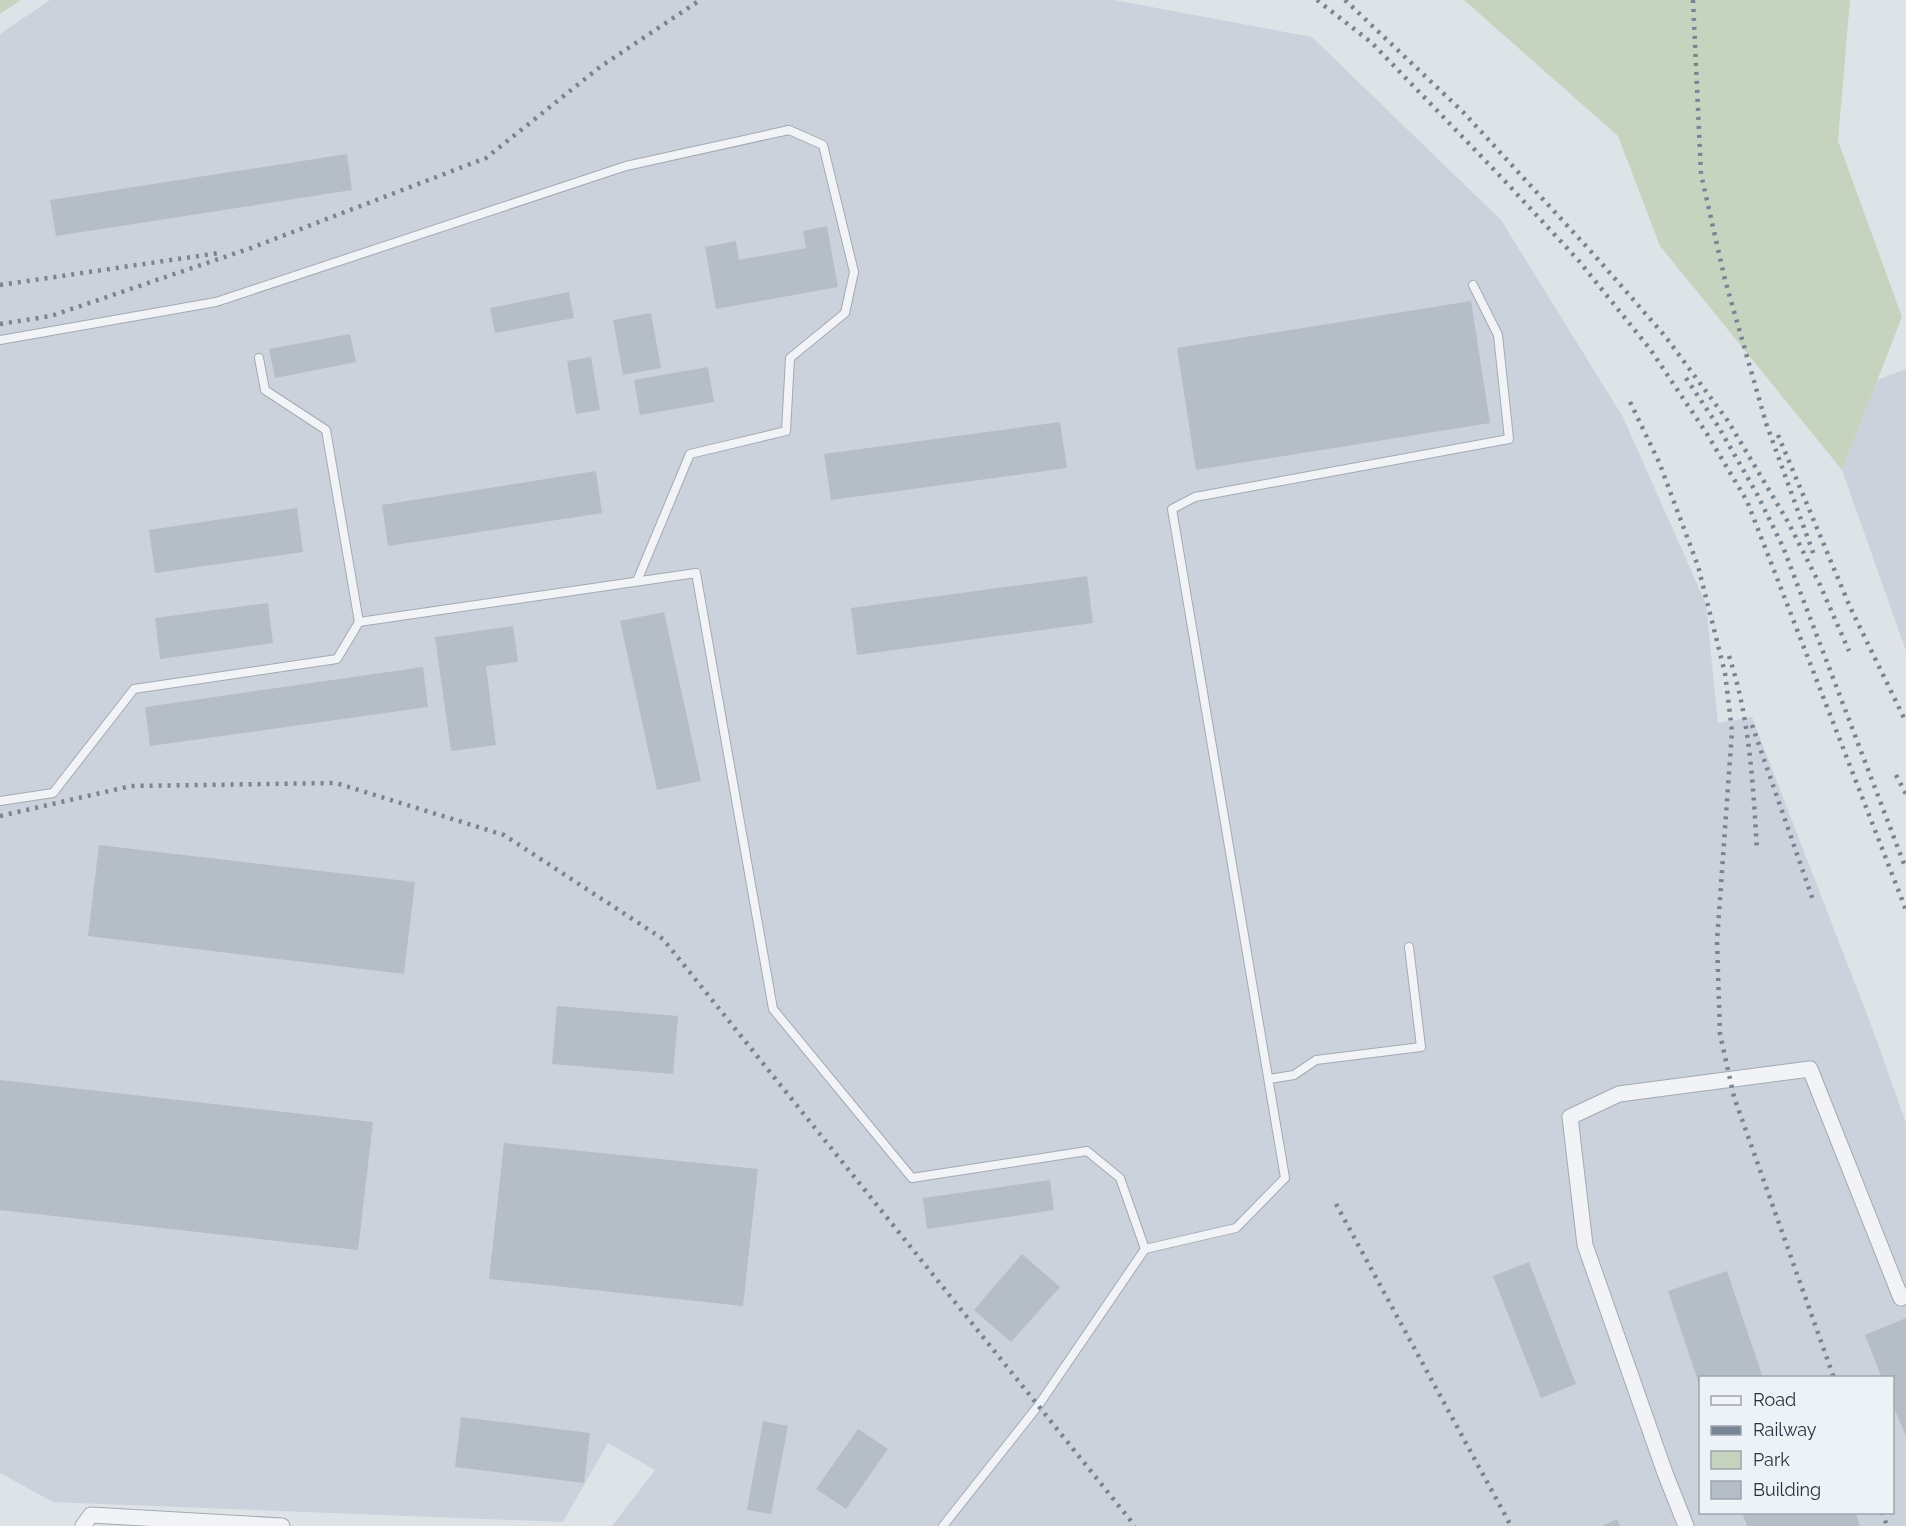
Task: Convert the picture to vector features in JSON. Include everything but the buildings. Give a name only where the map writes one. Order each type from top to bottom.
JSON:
[{"type":"street","points":[[1686,1526],[1661,1462],[1585,1245],[1570,1117],[1619,1094],[1810,1069],[1901,1298],[1906,1296]]},
{"type":"street","points":[[83,1526],[91,1515],[282,1526]]},
{"type":"lane","points":[[0,340],[216,302],[626,166],[789,130],[823,145],[854,272],[845,314],[790,358],[786,431],[690,454],[638,581]]},
{"type":"lane","points":[[943,1526],[1038,1406],[1145,1249],[1236,1228],[1285,1178],[1172,509],[1196,497],[1509,439],[1498,334],[1473,285]]},
{"type":"lane","points":[[0,801],[53,793],[134,689],[337,659],[359,622],[326,430],[265,390],[259,358]]},
{"type":"lane","points":[[359,622],[696,573],[773,1009],[912,1178],[1087,1151],[1120,1178],[1145,1249]]},
{"type":"lane","points":[[1269,1079],[1294,1075],[1316,1060],[1421,1047],[1409,947]]},
{"type":"shaded area","points":[[50,0],[1114,0],[1312,37],[1501,220],[1623,417],[1706,604],[1718,723],[1752,717],[1873,1030],[1906,1123],[1906,1526],[612,1526],[655,1470],[608,1443],[563,1522],[53,1502],[0,1473],[0,34]]},
{"type":"shaded area","points":[[1906,369],[1906,651],[1842,470],[1877,380]]},
{"type":"green space","points":[[0,0],[21,0],[0,14]]},
{"type":"green space","points":[[1464,0],[1850,0],[1838,141],[1902,317],[1842,470],[1660,246],[1618,136]]},
{"type":"railway","points":[[0,324],[51,316],[251,248],[486,158],[600,67],[700,0]]},
{"type":"railway","points":[[1317,0],[1372,43],[1579,261],[1650,349],[1707,434],[1747,501],[1906,910]]},
{"type":"railway","points":[[1345,0],[1464,113],[1665,336],[1728,421],[1788,522],[1820,585],[1849,651]]},
{"type":"railway","points":[[1693,0],[1701,174],[1725,280],[1766,423],[1815,558]]},
{"type":"railway","points":[[0,285],[219,253]]},
{"type":"railway","points":[[1686,378],[1718,426],[1757,494],[1783,547],[1906,869]]},
{"type":"railway","points":[[1630,402],[1659,462],[1698,566],[1725,673],[1732,731],[1717,941],[1720,1034],[1734,1097],[1833,1376]]},
{"type":"railway","points":[[1778,435],[1850,607],[1906,722]]},
{"type":"railway","points":[[1729,656],[1746,728],[1757,850]]},
{"type":"railway","points":[[1752,725],[1814,903]]},
{"type":"railway","points":[[1896,775],[1906,794]]},
{"type":"railway","points":[[0,816],[131,786],[336,783],[504,835],[663,939],[1135,1526]]},
{"type":"railway","points":[[1336,1204],[1511,1526]]},
{"type":"railway","points":[[1883,1514],[1887,1526]]}]
